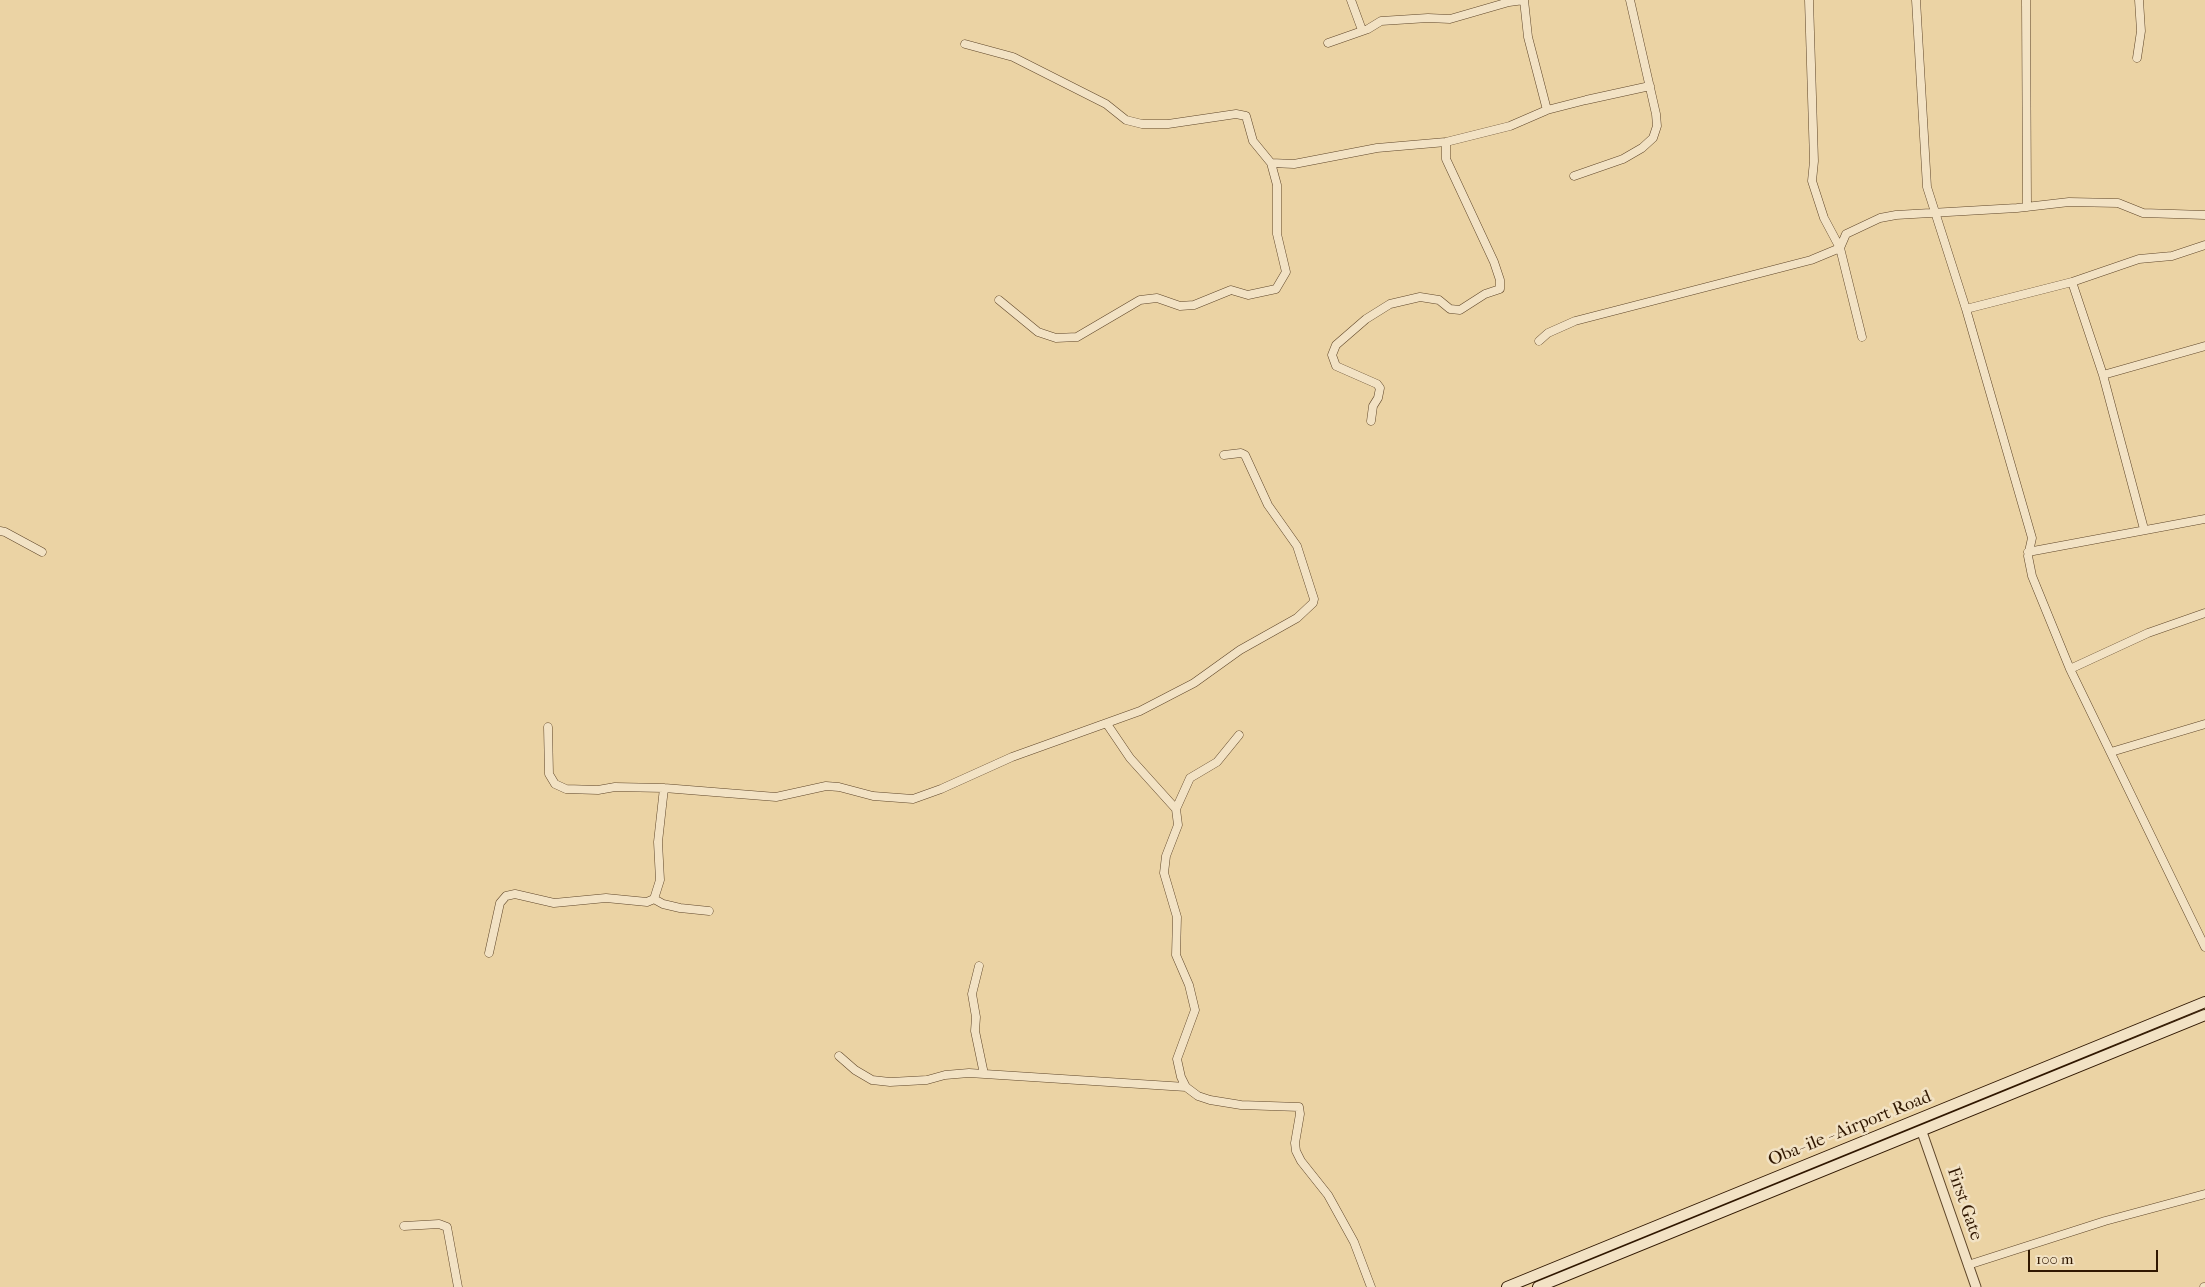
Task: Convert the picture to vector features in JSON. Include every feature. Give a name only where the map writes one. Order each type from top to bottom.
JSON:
[{"type":"main road","name":"Oba- ile - Airport Road","points":[[1507,1287],[2205,1002]]},
{"type":"main road","name":"Oba- ile - Airport Road","points":[[1538,1287],[2205,1015]]},
{"type":"main road","points":[[1714,1202],[1719,1214]]},
{"type":"street","points":[[1351,0],[1362,30]]},
{"type":"street","points":[[1328,43],[1388,20],[1450,19],[1509,1],[1524,0],[1528,37],[1547,110]]},
{"type":"street","points":[[1574,176],[1623,159],[1642,148],[1653,138],[1657,126],[1650,86],[1630,0]]},
{"type":"street","points":[[1809,0],[1814,161],[1812,181],[1824,218],[1840,248],[1862,337]]},
{"type":"street","points":[[1916,0],[1927,187],[1966,309],[2032,538],[2028,552],[2032,576],[2040,600],[2070,669],[2205,947]]},
{"type":"street","points":[[2026,0],[2027,207]]},
{"type":"street","points":[[2137,58],[2141,32],[2139,0]]},
{"type":"street","points":[[965,44],[1012,57],[1106,104],[1126,120],[1142,124],[1168,124],[1236,114],[1246,116],[1253,142],[1271,162],[1277,185],[1277,234],[1286,272],[1276,289],[1248,295],[1230,290],[1194,305],[1180,306],[1157,298],[1140,300],[1077,337],[1056,338],[1038,332],[999,300]]},
{"type":"street","points":[[1271,162],[1294,164],[1377,148],[1446,142],[1510,126],[1547,110],[1650,86]]},
{"type":"street","points":[[1371,421],[1373,406],[1378,398],[1380,388],[1378,384],[1336,366],[1332,355],[1336,344],[1366,318],[1390,304],[1420,296],[1440,300],[1450,309],[1460,310],[1485,294],[1500,289],[1500,280],[1494,262],[1446,159],[1446,142]]},
{"type":"street","points":[[1539,341],[1548,333],[1575,322],[1739,278],[1793,266],[1840,248],[1846,234],[1865,223],[1896,215],[2027,207],[2069,202],[2118,203],[2143,213],[2205,215]]},
{"type":"street","points":[[1966,309],[2072,282],[2140,259],[2172,256],[2205,246]]},
{"type":"street","points":[[2072,282],[2103,375],[2144,529]]},
{"type":"street","points":[[2103,375],[2205,346]]},
{"type":"street","points":[[548,728],[550,750],[549,774],[555,784],[566,789],[598,790],[615,786],[776,797],[826,786],[839,786],[873,796],[912,799],[942,790],[1012,756],[1140,711],[1194,683],[1240,650],[1297,618],[1313,603],[1314,599],[1297,546],[1268,505],[1245,455],[1240,453],[1224,455]]},
{"type":"street","points":[[2028,552],[2205,519]]},
{"type":"street","points":[[0,531],[42,552]]},
{"type":"street","points":[[2070,669],[2148,633],[2205,613]]},
{"type":"street","points":[[1107,724],[1130,758],[1176,809]]},
{"type":"street","points":[[2111,752],[2205,724]]},
{"type":"street","points":[[1239,735],[1216,762],[1190,778],[1176,809],[1178,824],[1166,856],[1164,873],[1176,917],[1176,955],[1189,986],[1194,1010],[1177,1059],[1178,1068],[1186,1087],[1198,1096],[1241,1105],[1298,1108],[1300,1114],[1295,1143],[1296,1151],[1301,1161],[1328,1195],[1354,1242],[1371,1287]]},
{"type":"street","points":[[489,953],[500,903],[506,896],[515,894],[554,903],[606,898],[647,902],[654,899],[660,880],[658,842],[664,788]]},
{"type":"street","points":[[654,899],[663,904],[680,908],[708,911]]},
{"type":"street","points":[[979,966],[972,994],[976,1017],[975,1032],[984,1074]]},
{"type":"street","points":[[839,1056],[855,1070],[872,1080],[890,1082],[927,1080],[944,1075],[984,1074],[1186,1087]]},
{"type":"street","name":"First Gate","points":[[1922,1132],[1976,1287]]},
{"type":"street","points":[[1968,1265],[2105,1222],[2205,1194]]},
{"type":"street","points":[[404,1226],[439,1224],[448,1227],[458,1287]]}]
